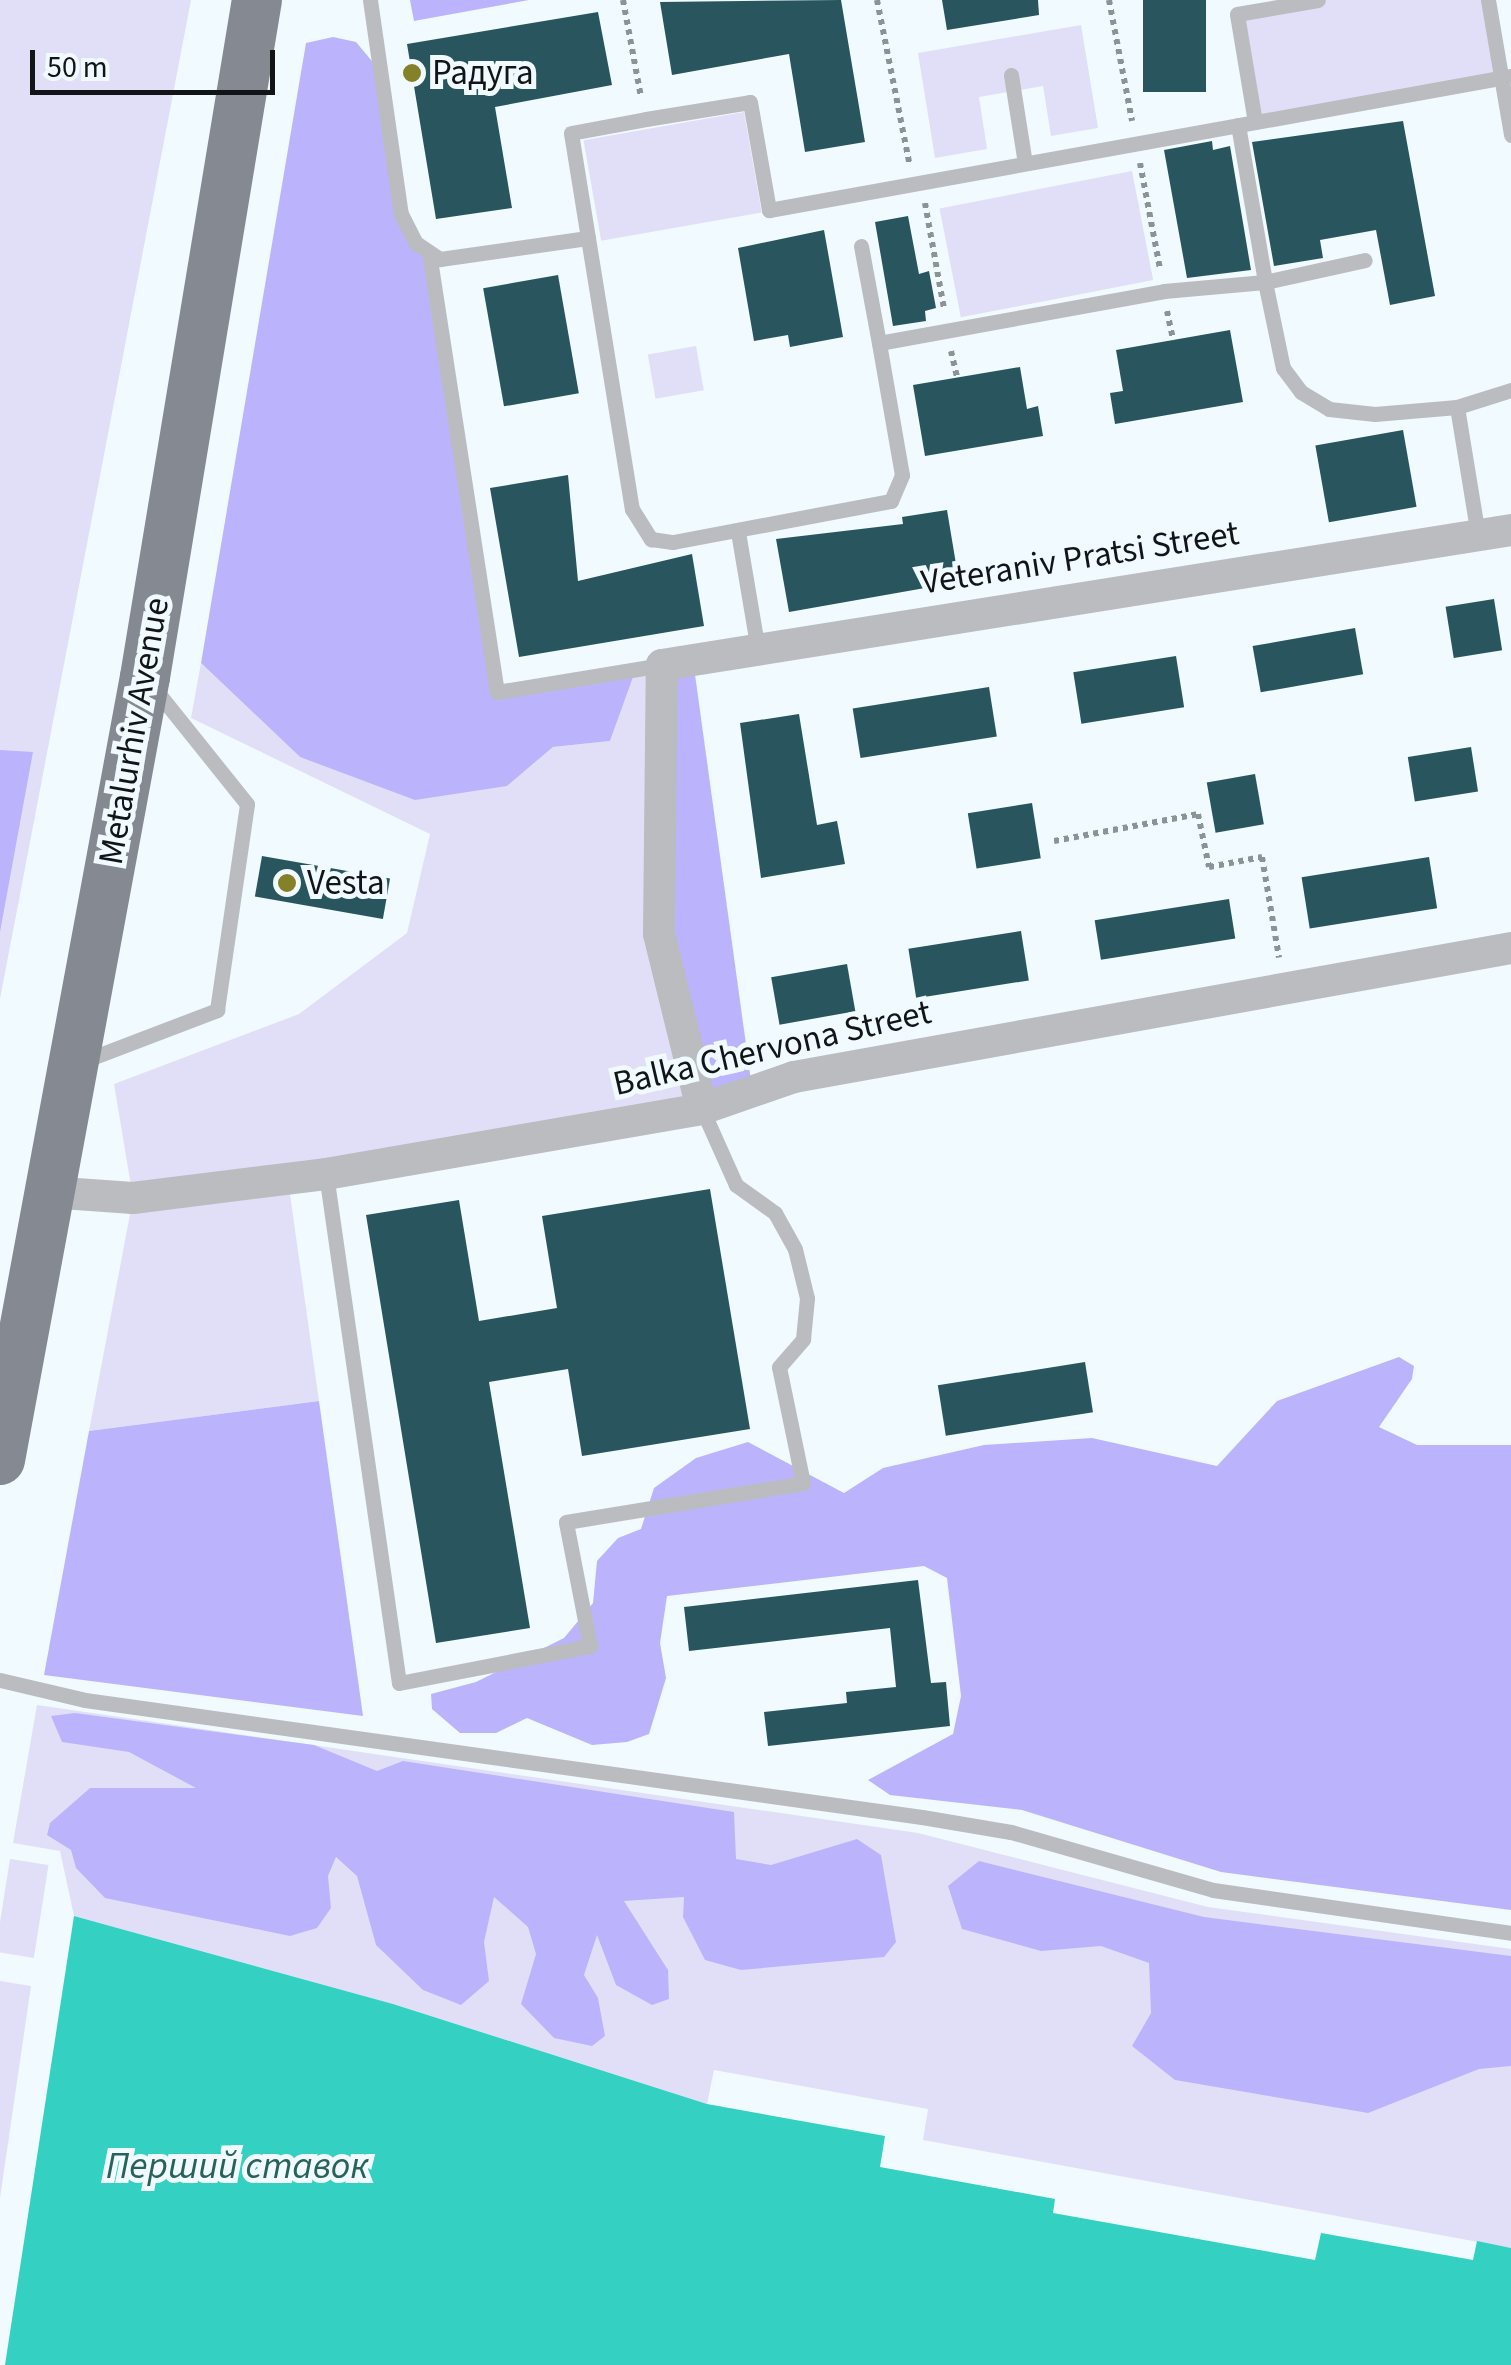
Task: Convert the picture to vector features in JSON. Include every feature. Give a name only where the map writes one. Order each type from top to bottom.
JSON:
[{"type":"main road","name":"Metalurhiv Avenue","points":[[0,1460],[145,677],[257,0]]},
{"type":"street","name":"Veteraniv Pratsi Street","points":[[662,665],[1511,530]]},
{"type":"street","points":[[662,665],[659,934],[702,1109]]},
{"type":"street","name":"Balka Chervona Street","points":[[48,1192],[133,1198],[326,1174],[702,1109],[794,1076],[1511,948]]},
{"type":"lane","points":[[370,0],[402,214],[429,253],[498,692],[662,665]]},
{"type":"lane","points":[[1255,122],[1237,14],[1318,0]]},
{"type":"lane","points":[[1488,0],[1506,76],[1511,135]]},
{"type":"lane","points":[[1010,75],[1025,163]]},
{"type":"lane","points":[[861,246],[902,475],[896,496],[876,508],[659,542],[636,522],[571,133],[750,102],[769,210],[1506,76]]},
{"type":"lane","points":[[1238,125],[1283,368],[1301,392],[1329,409],[1374,414],[1456,408],[1511,390]]},
{"type":"lane","points":[[429,253],[440,259],[588,238]]},
{"type":"lane","points":[[879,343],[1164,291],[1266,282],[1366,260]]},
{"type":"lane","points":[[1456,408],[1478,535]]},
{"type":"lane","points":[[738,532],[758,650]]},
{"type":"lane","points":[[71,1066],[217,1010],[248,804],[145,677]]},
{"type":"lane","points":[[326,1174],[399,1683],[590,1646],[566,1522],[802,1483],[779,1367],[803,1339],[807,1298],[795,1249],[774,1213],[736,1185],[702,1109]]},
{"type":"lane","points":[[0,1680],[84,1700],[958,1823],[1213,1890],[1511,1932]]},
{"type":"path","points":[[623,0],[646,119]]},
{"type":"path","points":[[1054,842],[1198,814],[1209,867],[1262,857],[1284,990]]},
{"type":"shaded area","points":[[0,0],[191,0],[0,999]]},
{"type":"shaded area","points":[[410,0],[529,0],[414,21]]},
{"type":"shaded area","points":[[1318,0],[1488,0],[1501,77],[1255,122],[1237,14]]},
{"type":"shaded area","points":[[1081,25],[1098,128],[1051,136],[1043,86],[979,97],[987,149],[935,158],[918,53]]},
{"type":"shaded area","points":[[333,37],[356,42],[381,72],[401,214],[429,253],[497,691],[636,669],[610,741],[553,747],[507,786],[415,800],[300,757],[201,663],[306,43]]},
{"type":"shaded area","points":[[744,112],[762,212],[601,241],[583,140]]},
{"type":"shaded area","points":[[1132,171],[1153,280],[961,317],[940,208]]},
{"type":"shaded area","points":[[696,346],[704,390],[656,399],[648,355]]},
{"type":"shaded area","points":[[693,660],[752,1088],[702,1109],[659,934],[662,665]]},
{"type":"shaded area","points":[[201,663],[300,757],[507,786],[553,747],[610,741],[636,669],[662,665],[702,1109],[133,1198],[114,1084],[299,1014],[407,933],[430,834],[191,718]]},
{"type":"shaded area","points":[[0,750],[33,752],[0,932]]},
{"type":"shaded area","points":[[290,1194],[319,1401],[89,1431],[130,1214]]},
{"type":"shaded area","points":[[1399,1357],[1414,1366],[1412,1379],[1379,1427],[1417,1445],[1511,1445],[1511,1910],[1221,1872],[1022,1810],[890,1795],[868,1780],[953,1734],[961,1696],[947,1578],[924,1566],[667,1596],[660,1643],[666,1678],[649,1734],[627,1742],[592,1745],[527,1718],[496,1733],[460,1733],[432,1709],[431,1694],[476,1682],[564,1638],[593,1603],[597,1561],[618,1538],[641,1529],[654,1488],[696,1458],[748,1442],[844,1493],[883,1468],[984,1445],[1092,1438],[1217,1466],[1277,1401]]},
{"type":"shaded area","points":[[319,1401],[363,1716],[44,1675],[89,1431]]},
{"type":"shaded area","points":[[37,1705],[918,1833],[1208,1907],[1511,1949],[1511,2248],[923,2140],[928,2109],[714,2070],[707,2104],[393,2004],[74,1916],[60,1851],[13,1843]]},
{"type":"shaded area","points":[[75,1713],[314,1745],[377,1771],[403,1761],[734,1812],[736,1859],[771,1865],[857,1839],[881,1855],[896,1942],[884,1957],[741,1970],[705,1960],[683,1917],[684,1897],[624,1901],[668,1970],[669,1999],[652,2005],[616,1985],[597,1935],[584,1975],[598,1998],[605,2036],[592,2046],[554,2038],[521,2004],[536,1954],[528,1927],[494,1897],[484,1942],[489,1981],[461,2005],[423,1990],[376,1945],[357,1876],[336,1857],[328,1876],[331,1908],[317,1928],[290,1936],[105,1898],[76,1868],[71,1850],[47,1835],[50,1823],[90,1788],[196,1788],[129,1752],[62,1742],[51,1716]]},
{"type":"shaded area","points":[[10,1859],[49,1865],[34,1958],[0,1953],[0,1922]]},
{"type":"shaded area","points":[[979,1861],[1204,1917],[1511,1956],[1511,2066],[1479,2069],[1368,2113],[1175,2080],[1132,2046],[1151,2013],[1149,1963],[1101,1946],[1041,1951],[962,1929],[948,1886]]},
{"type":"shaded area","points":[[0,1981],[31,1986],[0,2198]]},
{"type":"water","name":"Перший ставок","points":[[74,1916],[393,2004],[707,2104],[885,2136],[880,2167],[1055,2199],[1053,2213],[1315,2260],[1321,2233],[1473,2260],[1477,2241],[1511,2248],[1511,2365],[5,2365]]},
{"type":"building","points":[[841,0],[865,142],[805,152],[789,54],[672,75],[660,2]]},
{"type":"building","points":[[942,0],[1038,0],[1039,15],[947,30]]},
{"type":"building","points":[[1143,0],[1206,0],[1206,92],[1143,92]]},
{"type":"building","points":[[598,12],[612,85],[495,107],[512,208],[436,219],[407,44]]},
{"type":"building","points":[[1403,121],[1435,296],[1390,305],[1376,230],[1320,240],[1323,258],[1274,266],[1252,142]]},
{"type":"building","points":[[1212,141],[1213,150],[1230,146],[1251,270],[1187,278],[1164,150]]},
{"type":"building","points":[[908,216],[919,274],[929,271],[936,308],[925,311],[926,321],[893,326],[875,222]]},
{"type":"building","points":[[824,230],[843,337],[790,347],[788,335],[754,341],[738,248]]},
{"type":"building","points":[[558,275],[579,393],[504,406],[483,288]]},
{"type":"building","points":[[1230,330],[1243,402],[1115,424],[1110,393],[1123,391],[1116,350]]},
{"type":"building","points":[[1020,367],[1027,409],[1038,406],[1043,436],[925,456],[913,385]]},
{"type":"building","points":[[1403,430],[1417,507],[1329,522],[1315,445]]},
{"type":"building","points":[[568,475],[578,581],[692,554],[704,626],[519,657],[490,488]]},
{"type":"building","points":[[947,510],[959,582],[789,612],[776,539],[903,524],[902,517]]},
{"type":"building","points":[[1494,599],[1502,650],[1454,658],[1446,607]]},
{"type":"building","points":[[1355,628],[1363,674],[1261,692],[1253,646]]},
{"type":"building","points":[[1176,656],[1184,707],[1081,724],[1073,672]]},
{"type":"building","points":[[989,687],[997,736],[861,758],[853,709]]},
{"type":"building","points":[[799,714],[817,825],[837,821],[845,864],[761,878],[740,723]]},
{"type":"building","points":[[1471,747],[1478,791],[1415,801],[1408,757]]},
{"type":"building","points":[[1255,774],[1264,824],[1216,833],[1207,783]]},
{"type":"building","points":[[1032,803],[1041,858],[977,868],[968,813]]},
{"type":"building","points":[[262,856],[390,879],[383,919],[255,896]]},
{"type":"building","points":[[1429,857],[1437,908],[1310,929],[1302,877]]},
{"type":"building","points":[[1229,899],[1235,939],[1101,960],[1095,920]]},
{"type":"building","points":[[1021,931],[1029,980],[916,998],[908,949]]},
{"type":"building","points":[[847,964],[855,1011],[780,1025],[771,977]]},
{"type":"building","points":[[710,1189],[750,1429],[582,1456],[568,1369],[489,1382],[530,1628],[436,1643],[366,1215],[459,1200],[479,1321],[557,1308],[542,1216]]},
{"type":"building","points":[[1085,1362],[1093,1412],[946,1436],[938,1385]]},
{"type":"building","points":[[918,1580],[931,1683],[946,1682],[950,1726],[768,1746],[764,1712],[847,1703],[846,1692],[896,1687],[890,1628],[689,1651],[684,1607]]},
{"type":"place","name":"Радуга","points":[[412,73]]},
{"type":"place","name":"Vesta","points":[[287,883]]}]
